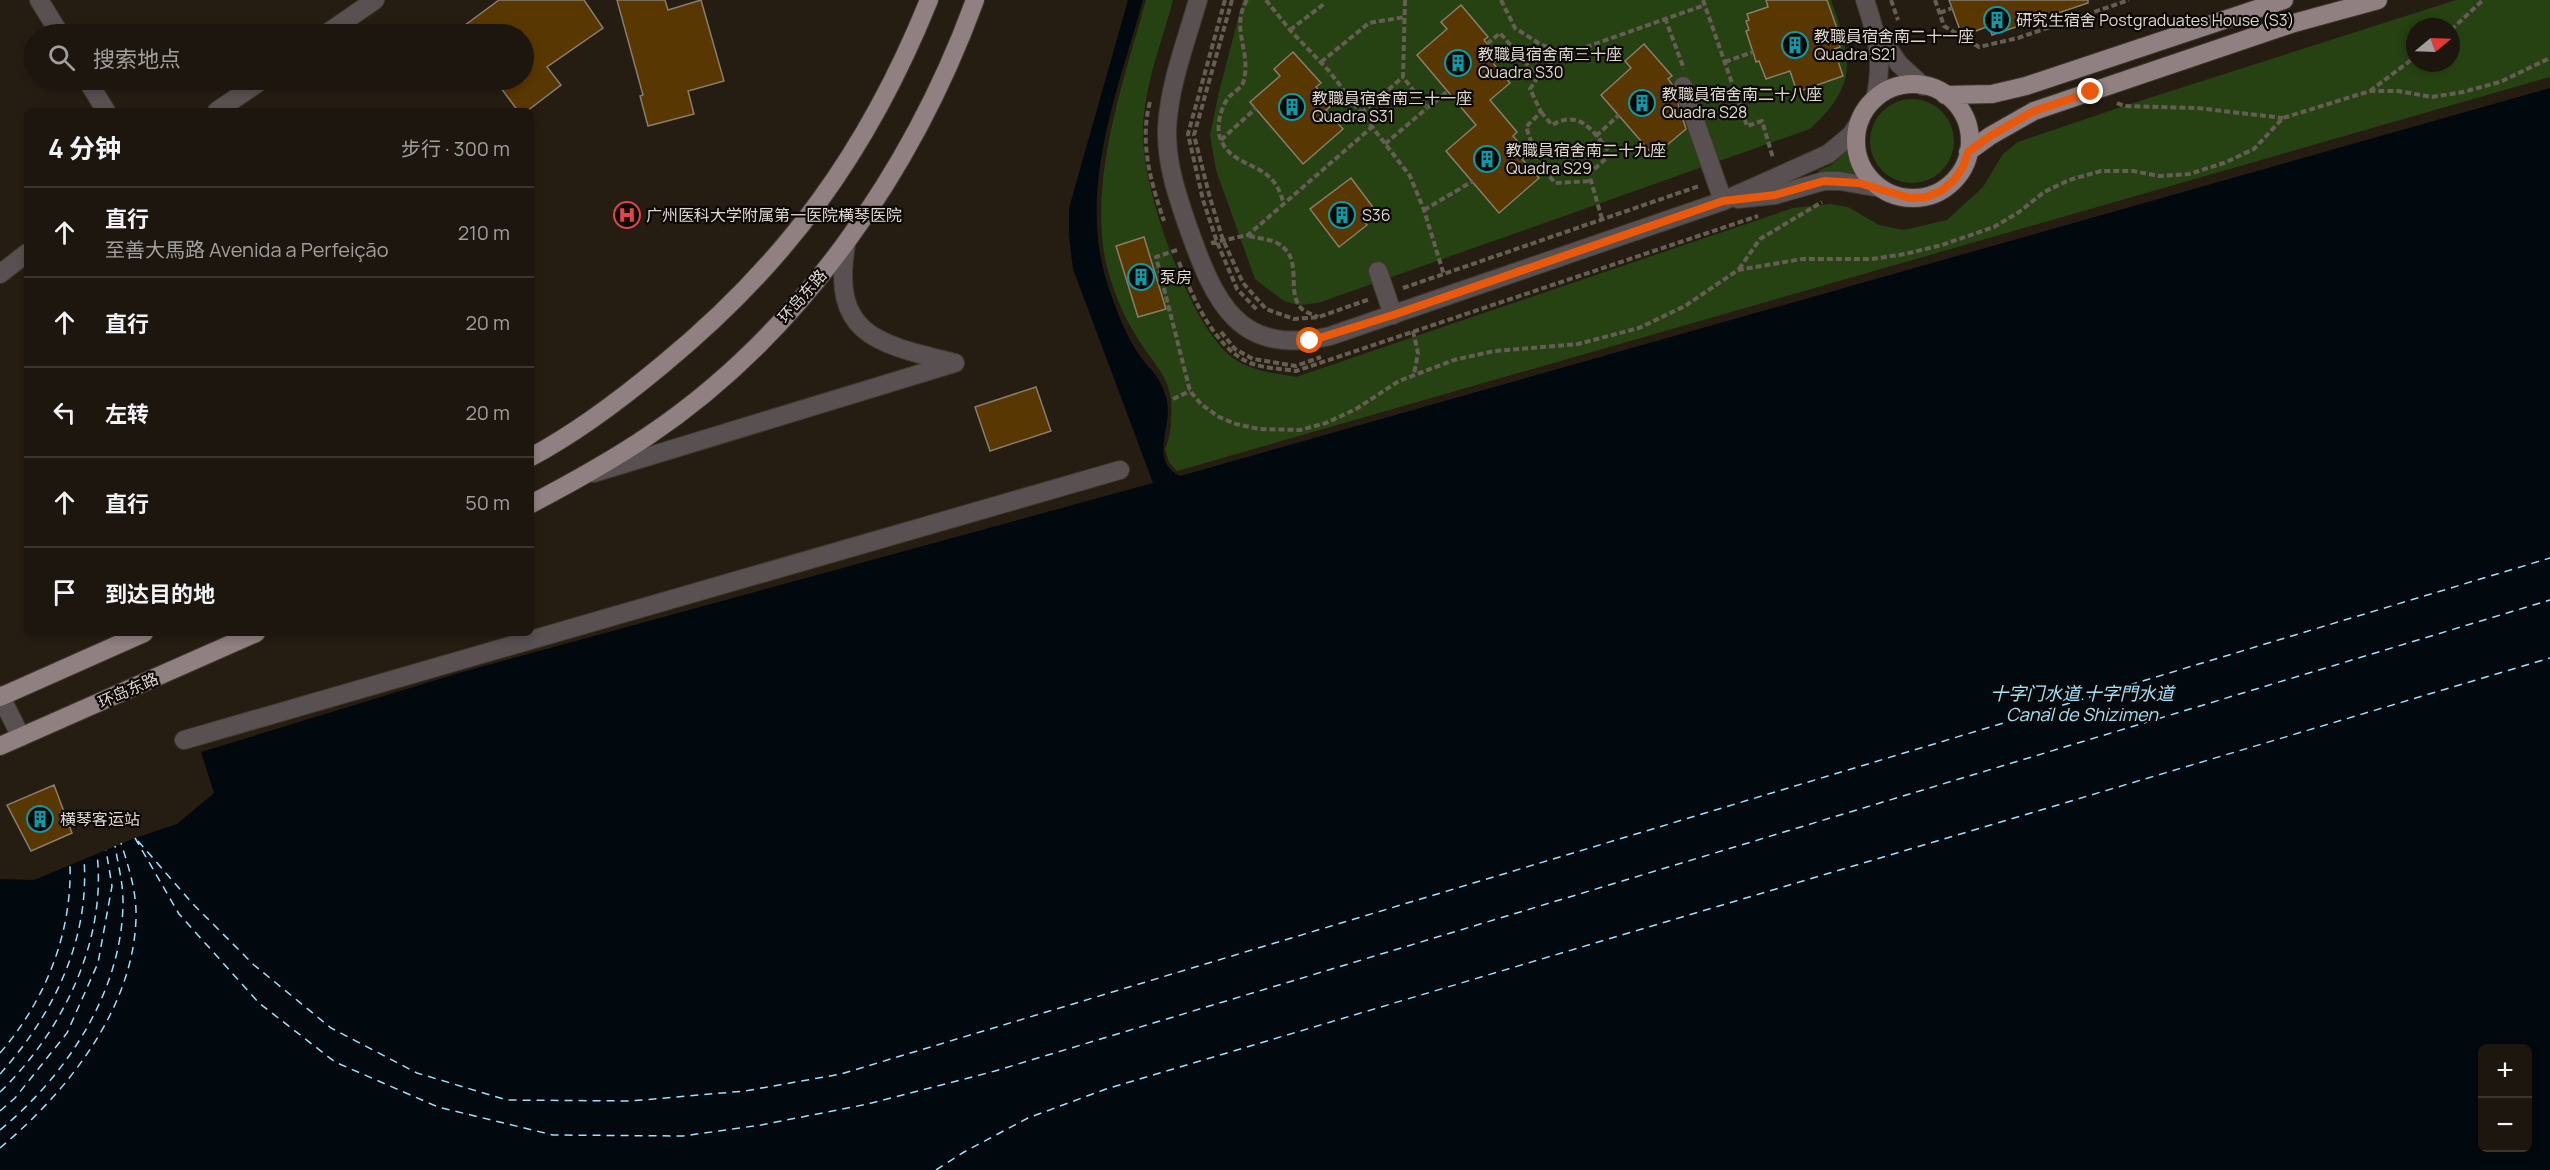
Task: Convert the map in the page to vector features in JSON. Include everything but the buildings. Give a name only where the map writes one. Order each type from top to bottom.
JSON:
[{"type":"main road","points":[[534,455],[588,423],[683,348],[750,285],[790,241],[861,141],[907,54],[928,0]]},
{"type":"main road","name":"环岛东路","points":[[534,502],[581,477],[649,435],[702,395],[786,316],[846,245],[892,176],[934,100],[975,0]]},
{"type":"main road","points":[[1945,95],[1992,94],[2026,86],[2284,0]]},
{"type":"main road","points":[[1968,152],[1990,136],[2034,111],[2294,23],[2378,0]]},
{"type":"main road","points":[[1902,85],[1923,86],[1945,95],[1953,102],[1965,120],[1968,130],[1968,152],[1963,167],[1954,180],[1941,191],[1926,197],[1910,198],[1894,195],[1880,188],[1863,169],[1856,145],[1860,121],[1875,99],[1892,88],[1902,85]]},
{"type":"main road","points":[[0,696],[137,636]]},
{"type":"main road","name":"环岛东路","points":[[0,746],[249,636]]},
{"type":"street","points":[[39,0],[54,24]]},
{"type":"street","points":[[340,24],[375,0]]},
{"type":"street","points":[[1198,0],[1170,103],[1167,136],[1183,249],[1233,318],[1252,332],[1270,339],[1290,342],[1310,341],[1393,315],[1723,201],[1828,154],[1851,135],[1860,121]]},
{"type":"street","points":[[1865,0],[1875,29],[1881,64],[1875,99]]},
{"type":"street","points":[[1875,29],[1899,64],[1923,86]]},
{"type":"street","points":[[1688,81],[1723,201]]},
{"type":"street","points":[[93,90],[104,108]]},
{"type":"street","points":[[221,108],[247,90]]},
{"type":"street","points":[[1723,201],[1775,195],[1824,181],[1850,182],[1880,188]]},
{"type":"street","points":[[581,477],[955,363],[907,351],[865,331],[858,324],[844,300],[841,272],[846,245]]},
{"type":"street","points":[[0,274],[24,255]]},
{"type":"street","points":[[1378,271],[1393,315]]},
{"type":"street","points":[[183,740],[1120,470]]},
{"type":"street","points":[[0,696],[21,737]]},
{"type":"path","points":[[1225,0],[1188,134],[1203,200],[1217,242],[1237,289],[1264,317]]},
{"type":"path","points":[[1232,0],[1194,135],[1223,240],[1243,283],[1266,309],[1294,319],[1318,317],[1710,182]]},
{"type":"path","points":[[1247,0],[1243,7],[1239,29],[1247,56],[1244,83],[1227,99],[1219,121],[1220,140],[1232,154],[1270,176],[1280,188],[1283,202]]},
{"type":"path","points":[[1266,0],[1290,30],[1321,62],[1410,176],[1424,210],[1450,295]]},
{"type":"path","points":[[1405,0],[1403,77],[1427,108]]},
{"type":"path","points":[[1501,0],[1515,28],[1540,44],[1555,50],[1586,47],[1705,5]]},
{"type":"path","points":[[1703,0],[1747,126],[1762,121],[1779,175]]},
{"type":"path","points":[[1891,0],[1898,20]]},
{"type":"path","points":[[1935,0],[1944,26],[1980,47],[2018,38],[2129,0]]},
{"type":"path","points":[[2460,22],[2483,0]]},
{"type":"path","points":[[1290,30],[1324,4]]},
{"type":"path","points":[[1940,13],[1952,8]]},
{"type":"path","points":[[1321,62],[1369,23],[1405,17]]},
{"type":"path","points":[[1665,18],[1688,81],[1722,93],[1736,94]]},
{"type":"path","points":[[1487,44],[1500,33],[1538,77]]},
{"type":"path","points":[[1564,49],[1530,89],[1541,112],[1552,125],[1564,118],[1582,121],[1611,154],[1589,174],[1609,240]]},
{"type":"path","points":[[1725,62],[1753,52]]},
{"type":"path","points":[[2091,92],[2124,106],[2197,108],[2283,118],[2370,91],[2398,91],[2432,97],[2463,92],[2500,82],[2550,58]]},
{"type":"path","points":[[2370,91],[2406,64]]},
{"type":"path","points":[[1361,113],[1403,77]]},
{"type":"path","points":[[1385,144],[1448,92]]},
{"type":"path","points":[[1152,99],[1146,130],[1149,176],[1169,230]]},
{"type":"path","points":[[1220,140],[1256,108]]},
{"type":"path","points":[[1541,112],[1526,128],[1539,164],[1555,183],[1591,181]]},
{"type":"path","points":[[1596,136],[1618,115]]},
{"type":"path","points":[[1738,270],[1802,259],[1872,259],[1942,245],[1994,227],[2019,212],[2044,192],[2069,180],[2101,171],[2133,171],[2159,176],[2189,174],[2224,163],[2254,149],[2283,118]]},
{"type":"path","points":[[1248,235],[1283,202],[1372,127]]},
{"type":"path","points":[[1532,170],[1539,164]]},
{"type":"path","points":[[1424,210],[1473,180]]},
{"type":"path","points":[[1318,317],[1301,308],[1295,293],[1295,274],[1290,254],[1277,243],[1248,235],[1156,257],[1190,392],[1210,411],[1236,424],[1259,429],[1300,430],[1326,423],[1356,409],[1377,393],[1413,375],[1454,360],[1494,351],[1578,344],[1639,328],[1685,306],[1738,270],[1760,239],[1787,220],[1830,198]]},
{"type":"path","points":[[1413,330],[1762,215]]},
{"type":"path","points":[[1173,240],[1183,249],[1194,301],[1230,351],[1251,363],[1296,371],[1643,248]]},
{"type":"path","points":[[1413,330],[1418,354],[1413,375]]},
{"type":"path","points":[[1173,399],[1190,392]]},
{"type":"green space","points":[[1146,0],[1173,0],[1154,65],[1144,116],[1145,157],[1159,217],[1170,250],[1197,312],[1228,354],[1252,368],[1296,377],[1793,208],[1830,204],[1848,207],[1879,225],[1904,230],[1947,220],[1983,187],[2003,154],[2018,142],[2456,0],[2550,0],[2550,77],[1177,471],[1169,462],[1165,449],[1171,427],[1170,393],[1162,373],[1126,317],[1106,263],[1102,231],[1102,198],[1105,164],[1119,96]]},
{"type":"green space","points":[[1243,0],[1831,0],[1843,38],[1847,69],[1837,98],[1810,129],[1318,303],[1298,305],[1284,301],[1255,279],[1216,170],[1210,135]]},
{"type":"green space","points":[[1912,99],[1928,102],[1942,111],[1951,125],[1954,141],[1951,157],[1942,171],[1928,180],[1912,183],[1896,180],[1882,171],[1873,157],[1870,141],[1873,125],[1882,111],[1896,102]]},
{"type":"green space","points":[[1850,149],[1856,175],[1819,176],[1818,171],[1831,165]]},
{"type":"water","name":"十字门水道 十字門水道 Canal de Shizimen","points":[[1128,0],[1143,0],[1103,146],[1098,183],[1097,220],[1101,257],[1123,326],[1140,356],[1158,379],[1166,397],[1168,408],[1163,451],[1170,469],[1180,476],[2550,88],[2550,1170],[0,1170],[0,879],[34,880],[135,838],[177,824],[214,793],[201,752],[459,673],[1153,483],[1073,269],[1069,236],[1069,208]]},
{"type":"ferry route","points":[[138,841],[192,903],[254,965],[331,1028],[417,1073],[507,1100],[630,1101],[745,1091],[841,1074],[2550,558]]},
{"type":"ferry route","points":[[135,838],[179,914],[259,1003],[335,1062],[438,1107],[553,1135],[683,1136],[761,1125],[868,1104],[995,1071],[2550,600]]},
{"type":"ferry route","points":[[936,1170],[964,1152],[1028,1118],[1106,1089],[2550,658]]},
{"type":"ferry route","points":[[0,1148],[49,1102],[71,1075],[92,1047],[123,985],[132,953],[136,909],[132,881],[121,843]]},
{"type":"ferry route","points":[[0,1130],[25,1108],[68,1057],[87,1028],[102,998],[113,967],[120,934],[123,901],[115,846]]},
{"type":"ferry route","points":[[0,1111],[15,1098],[67,1033],[98,963],[112,886],[106,850]]},
{"type":"ferry route","points":[[0,1092],[43,1042],[76,983],[95,919],[98,887],[97,854]]},
{"type":"ferry route","points":[[0,1074],[36,1027],[64,975],[81,918],[84,859]]},
{"type":"ferry route","points":[[0,1053],[30,1011],[53,965],[66,916],[70,865]]},
{"type":"place","name":"研究生宿舍 Postgraduates House (S3)","points":[[1997,20]]},
{"type":"place","name":"教職員宿舍南二十一座 Quadra S21","points":[[1795,45]]},
{"type":"place","name":"教職員宿舍南三十座 Quadra S30","points":[[1458,63]]},
{"type":"place","name":"教職員宿舍南二十八座 Quadra S28","points":[[1642,103]]},
{"type":"place","name":"教職員宿舍南三十一座 Quadra S31","points":[[1292,107]]},
{"type":"place","name":"教職員宿舍南二十九座 Quadra S29","points":[[1487,159]]},
{"type":"place","name":"广州医科大学附属第一医院横琴医院","points":[[627,215]]},
{"type":"place","name":"S36","points":[[1342,215]]},
{"type":"place","name":"泵房","points":[[1141,277]]},
{"type":"place","name":"横琴客运站","points":[[40,819]]},
{"type":"route","points":[[1310,341],[1393,315],[1723,201],[1775,195],[1824,181],[1859,183],[1910,198],[1926,197],[1941,191],[1954,180],[1963,167],[1968,152],[1990,136],[2034,111],[2091,92]]}]
